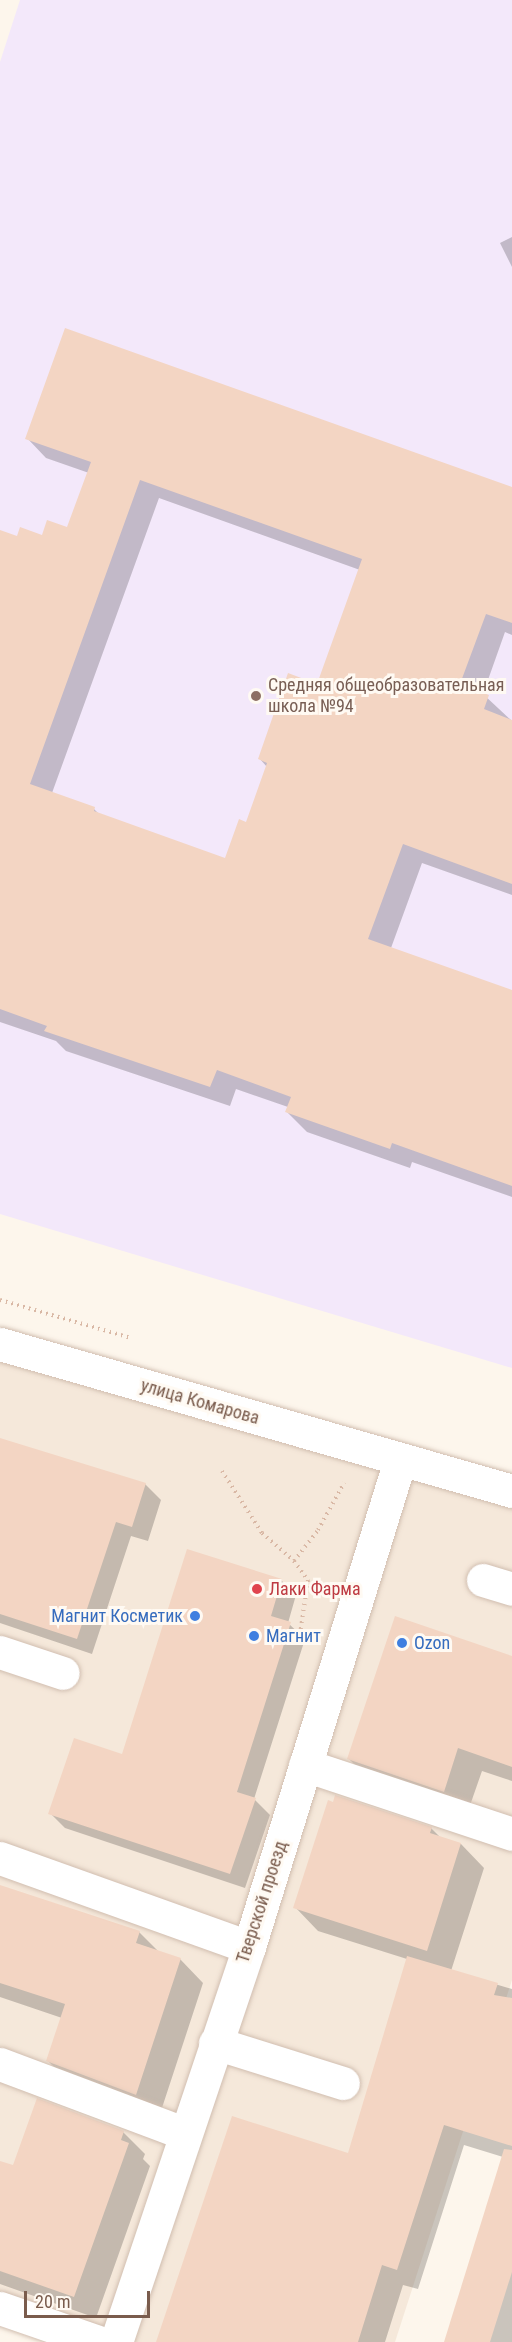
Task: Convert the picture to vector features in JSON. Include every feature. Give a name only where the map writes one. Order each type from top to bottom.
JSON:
[{"type":"street","name":"улица Комарова","points":[[0,1344],[512,1491]]},
{"type":"street","name":"Тверской проезд","points":[[116,2342],[184,2133],[249,1947],[400,1460]]},
{"type":"street","points":[[0,1652],[63,1673]]},
{"type":"street","points":[[305,1765],[512,1834]]},
{"type":"street","points":[[0,1858],[249,1947]]},
{"type":"street","points":[[215,2043],[344,2083]]},
{"type":"street","points":[[0,2064],[184,2133]]},
{"type":"street","points":[[0,2308],[98,2342]]},
{"type":"path","points":[[294,1561],[318,1530],[365,1450]]},
{"type":"path","points":[[222,1471],[262,1533],[294,1561],[308,1580]]},
{"type":"shaded area","name":"Средняя общеобразовательная школа №94","points":[[20,0],[512,0],[512,1368],[0,1214],[0,62]]},
{"type":"shaded area","points":[[0,1359],[512,1507],[512,1980],[395,2342],[81,2342],[0,2315]]},
{"type":"building","points":[[65,328],[512,487],[512,623],[486,614],[460,684],[489,695],[484,709],[512,720],[512,884],[403,844],[368,939],[512,990],[512,1186],[392,1143],[390,1149],[285,1112],[291,1097],[217,1070],[210,1087],[44,1031],[47,1026],[0,1009],[0,530],[17,536],[20,527],[42,535],[47,520],[67,527],[91,462],[25,439]],"holes":[[[140,480],[362,559],[317,684],[288,673],[258,759],[267,763],[246,822],[239,819],[225,858],[94,811],[95,807],[30,784]]]},
{"type":"building","points":[[0,1438],[146,1483],[132,1527],[116,1522],[77,1639],[0,1614]]},
{"type":"building","points":[[187,1549],[282,1579],[271,1616],[291,1622],[237,1792],[256,1798],[230,1874],[48,1814],[74,1738],[122,1754]]},
{"type":"building","points":[[395,1616],[512,1656],[512,1767],[458,1748],[444,1792],[347,1759]]},
{"type":"building","points":[[335,1795],[432,1827],[430,1833],[461,1843],[427,1951],[293,1908],[328,1800],[333,1802]]},
{"type":"building","points":[[0,1885],[140,1931],[136,1943],[181,1958],[136,2095],[46,2061],[65,2004],[0,1983]]},
{"type":"building","points":[[407,1956],[498,1983],[494,1995],[512,1998],[512,2146],[444,2125],[397,2270],[382,2265],[358,2342],[156,2342],[232,2116],[348,2153]]},
{"type":"building","points":[[37,2098],[124,2131],[121,2140],[129,2143],[74,2297],[0,2271],[0,2161],[13,2165]]},
{"type":"building","points":[[504,2149],[512,2150],[512,2272],[490,2342],[444,2342]]},
{"type":"place","name":"Средняя общеобразовательная школа №94","points":[[256,696]]},
{"type":"place","name":"Лаки Фарма","points":[[257,1589]]},
{"type":"place","name":"Магнит Косметик","points":[[195,1616]]},
{"type":"place","name":"Магнит","points":[[254,1636]]},
{"type":"place","name":"Ozon","points":[[402,1643]]}]
